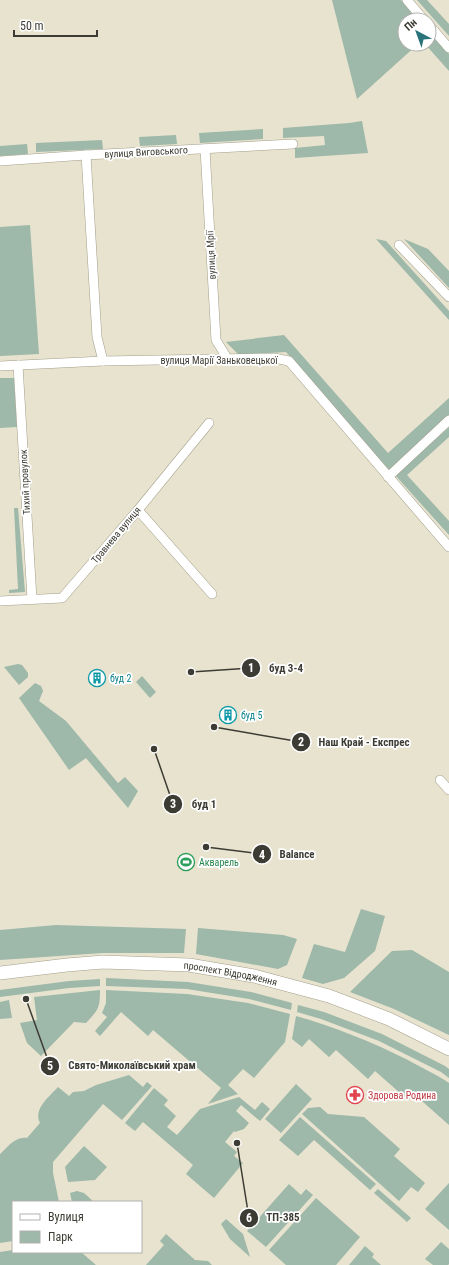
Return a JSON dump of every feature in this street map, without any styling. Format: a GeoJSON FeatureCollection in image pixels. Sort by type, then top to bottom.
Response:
{"type":"FeatureCollection","features":[{"type":"Feature","properties":{"kind":"main road","name":"проспект Відродження"},"geometry":{"type":"LineString","coordinates":[[0,973],[67,964],[103,962],[189,966],[254,976],[329,996],[356,1006],[389,1019],[449,1049]]}},
{"type":"Feature","properties":{"kind":"street"},"geometry":{"type":"LineString","coordinates":[[407,0],[417,12]]}},
{"type":"Feature","properties":{"kind":"street"},"geometry":{"type":"LineString","coordinates":[[437,34],[449,48]]}},
{"type":"Feature","properties":{"kind":"street","name":"вулиця Виговського"},"geometry":{"type":"LineString","coordinates":[[0,161],[293,144]]}},
{"type":"Feature","properties":{"kind":"street","name":"вулиця Мрії"},"geometry":{"type":"LineString","coordinates":[[205,149],[216,340],[227,358]]}},
{"type":"Feature","properties":{"kind":"street"},"geometry":{"type":"LineString","coordinates":[[86,155],[97,337],[103,361]]}},
{"type":"Feature","properties":{"kind":"street"},"geometry":{"type":"LineString","coordinates":[[399,245],[449,297]]}},
{"type":"Feature","properties":{"kind":"street","name":"вулиця Марії Заньковецької"},"geometry":{"type":"LineString","coordinates":[[0,366],[103,361],[227,358],[274,358],[289,361],[449,547]]}},
{"type":"Feature","properties":{"kind":"street","name":"Тихий провулок"},"geometry":{"type":"LineString","coordinates":[[18,365],[32,599]]}},
{"type":"Feature","properties":{"kind":"street"},"geometry":{"type":"LineString","coordinates":[[388,477],[449,420]]}},
{"type":"Feature","properties":{"kind":"street","name":"Травнева вулиця"},"geometry":{"type":"LineString","coordinates":[[0,601],[62,598],[138,510],[208,423]]}},
{"type":"Feature","properties":{"kind":"street"},"geometry":{"type":"LineString","coordinates":[[138,510],[212,594]]}},
{"type":"Feature","properties":{"kind":"street"},"geometry":{"type":"LineString","coordinates":[[440,780],[449,790]]}},
{"type":"Feature","properties":{"kind":"green space"},"geometry":{"type":"Polygon","coordinates":[[[332,0],[401,0],[412,12],[397,12],[397,52],[409,52],[357,99],[332,0]]]}},
{"type":"Feature","properties":{"kind":"green space"},"geometry":{"type":"Polygon","coordinates":[[[417,0],[427,0],[449,24],[449,36],[437,22],[437,12],[428,12],[417,0]]]}},
{"type":"Feature","properties":{"kind":"green space"},"geometry":{"type":"Polygon","coordinates":[[[437,40],[449,54],[449,71],[432,52],[437,52],[437,40]]]}},
{"type":"Feature","properties":{"kind":"green space"},"geometry":{"type":"Polygon","coordinates":[[[362,121],[368,153],[295,158],[295,148],[325,145],[324,136],[283,138],[283,128],[362,121]]]}},
{"type":"Feature","properties":{"kind":"green space"},"geometry":{"type":"Polygon","coordinates":[[[263,129],[263,139],[200,143],[199,133],[263,129]]]}},
{"type":"Feature","properties":{"kind":"green space"},"geometry":{"type":"Polygon","coordinates":[[[176,135],[177,144],[140,146],[139,137],[176,135]]]}},
{"type":"Feature","properties":{"kind":"green space"},"geometry":{"type":"Polygon","coordinates":[[[102,140],[103,149],[36,152],[36,143],[102,140]]]}},
{"type":"Feature","properties":{"kind":"green space"},"geometry":{"type":"Polygon","coordinates":[[[27,144],[28,154],[0,156],[0,146],[27,144]]]}},
{"type":"Feature","properties":{"kind":"green space"},"geometry":{"type":"Polygon","coordinates":[[[30,225],[39,354],[0,356],[0,227],[30,225]]]}},
{"type":"Feature","properties":{"kind":"green space"},"geometry":{"type":"Polygon","coordinates":[[[376,239],[386,241],[449,311],[449,320],[376,239]]]}},
{"type":"Feature","properties":{"kind":"green space"},"geometry":{"type":"Polygon","coordinates":[[[404,239],[428,249],[449,271],[449,288],[404,239]]]}},
{"type":"Feature","properties":{"kind":"green space"},"geometry":{"type":"Polygon","coordinates":[[[284,335],[388,453],[449,398],[449,416],[390,471],[286,352],[239,355],[226,342],[284,335]]]}},
{"type":"Feature","properties":{"kind":"green space"},"geometry":{"type":"Polygon","coordinates":[[[0,378],[14,378],[17,427],[0,428],[0,378]]]}},
{"type":"Feature","properties":{"kind":"green space"},"geometry":{"type":"Polygon","coordinates":[[[449,427],[449,437],[407,475],[449,521],[449,535],[395,475],[449,427]]]}},
{"type":"Feature","properties":{"kind":"green space"},"geometry":{"type":"Polygon","coordinates":[[[14,508],[18,508],[25,592],[9,593],[9,590],[18,589],[14,508]]]}},
{"type":"Feature","properties":{"kind":"green space"},"geometry":{"type":"Polygon","coordinates":[[[18,664],[22,665],[28,673],[28,677],[19,685],[4,667],[18,664]]]}},
{"type":"Feature","properties":{"kind":"green space"},"geometry":{"type":"Polygon","coordinates":[[[142,676],[156,692],[150,698],[136,682],[142,676]]]}},
{"type":"Feature","properties":{"kind":"green space"},"geometry":{"type":"Polygon","coordinates":[[[35,683],[41,686],[43,691],[39,701],[66,721],[118,783],[125,777],[138,791],[128,808],[86,758],[69,770],[19,698],[35,683]]]}},
{"type":"Feature","properties":{"kind":"green space"},"geometry":{"type":"Polygon","coordinates":[[[361,909],[385,916],[375,951],[344,978],[323,984],[302,978],[314,944],[345,952],[361,909]]]}},
{"type":"Feature","properties":{"kind":"green space"},"geometry":{"type":"Polygon","coordinates":[[[56,925],[186,929],[184,953],[103,953],[0,960],[0,930],[56,925]]]}},
{"type":"Feature","properties":{"kind":"green space"},"geometry":{"type":"Polygon","coordinates":[[[198,928],[283,935],[297,939],[287,965],[278,969],[196,954],[198,928]]]}},
{"type":"Feature","properties":{"kind":"green space"},"geometry":{"type":"Polygon","coordinates":[[[412,950],[449,972],[449,1035],[394,1009],[350,992],[392,951],[412,950]]]}},
{"type":"Feature","properties":{"kind":"green space"},"geometry":{"type":"Polygon","coordinates":[[[106,978],[188,982],[251,992],[292,1003],[291,1010],[249,999],[187,989],[106,986],[106,978]]]}},
{"type":"Feature","properties":{"kind":"green space"},"geometry":{"type":"Polygon","coordinates":[[[100,979],[100,986],[69,988],[0,997],[0,990],[69,981],[100,979]]]}},
{"type":"Feature","properties":{"kind":"green space"},"geometry":{"type":"Polygon","coordinates":[[[100,990],[98,1009],[90,1019],[86,1023],[74,1022],[41,1056],[27,1043],[20,1023],[37,1020],[34,997],[100,990]]]}},
{"type":"Feature","properties":{"kind":"green space"},"geometry":{"type":"Polygon","coordinates":[[[106,990],[187,994],[248,1003],[290,1014],[285,1042],[254,1078],[243,1069],[228,1085],[238,1094],[208,1104],[221,1088],[153,1030],[148,1036],[121,1012],[100,1036],[95,1031],[107,1017],[102,1013],[106,1003],[106,990]]]}},
{"type":"Feature","properties":{"kind":"green space"},"geometry":{"type":"Polygon","coordinates":[[[9,1000],[12,1018],[0,1019],[0,1002],[9,1000]]]}},
{"type":"Feature","properties":{"kind":"green space"},"geometry":{"type":"Polygon","coordinates":[[[298,1005],[324,1012],[382,1034],[445,1066],[449,1069],[449,1078],[441,1072],[379,1041],[321,1019],[297,1012],[298,1005]]]}},
{"type":"Feature","properties":{"kind":"green space"},"geometry":{"type":"Polygon","coordinates":[[[296,1016],[353,1035],[381,1047],[449,1083],[449,1125],[414,1094],[408,1100],[375,1071],[368,1079],[336,1050],[329,1057],[309,1039],[302,1047],[292,1039],[296,1016]]]}},
{"type":"Feature","properties":{"kind":"green space"},"geometry":{"type":"Polygon","coordinates":[[[129,1075],[143,1087],[147,1082],[152,1086],[122,1120],[103,1104],[53,1162],[53,1173],[59,1201],[12,1201],[12,1241],[0,1243],[0,1154],[15,1140],[27,1138],[40,1123],[38,1118],[40,1108],[58,1087],[69,1096],[73,1092],[84,1091],[96,1085],[129,1075]]]}},
{"type":"Feature","properties":{"kind":"green space"},"geometry":{"type":"Polygon","coordinates":[[[296,1084],[312,1099],[281,1133],[265,1119],[296,1084]]]}},
{"type":"Feature","properties":{"kind":"green space"},"geometry":{"type":"Polygon","coordinates":[[[154,1088],[168,1100],[164,1105],[176,1116],[167,1127],[177,1135],[200,1109],[239,1097],[255,1110],[262,1102],[270,1109],[260,1121],[241,1105],[236,1111],[249,1123],[244,1129],[234,1131],[225,1142],[237,1152],[234,1156],[243,1163],[214,1198],[186,1174],[193,1165],[143,1122],[135,1131],[125,1123],[154,1088]]]}},
{"type":"Feature","properties":{"kind":"green space"},"geometry":{"type":"Polygon","coordinates":[[[320,1107],[328,1114],[364,1117],[400,1149],[394,1156],[425,1183],[418,1192],[411,1187],[399,1201],[302,1114],[308,1108],[320,1107]]]}},
{"type":"Feature","properties":{"kind":"green space"},"geometry":{"type":"Polygon","coordinates":[[[300,1117],[376,1184],[370,1190],[314,1140],[298,1156],[279,1140],[300,1117]]]}},
{"type":"Feature","properties":{"kind":"green space"},"geometry":{"type":"Polygon","coordinates":[[[84,1146],[107,1167],[95,1180],[68,1182],[65,1167],[84,1146]]]}},
{"type":"Feature","properties":{"kind":"green space"},"geometry":{"type":"Polygon","coordinates":[[[449,1183],[449,1230],[425,1209],[449,1183]]]}},
{"type":"Feature","properties":{"kind":"green space"},"geometry":{"type":"Polygon","coordinates":[[[289,1184],[301,1195],[306,1189],[313,1195],[266,1247],[247,1231],[289,1184]]]}},
{"type":"Feature","properties":{"kind":"green space"},"geometry":{"type":"Polygon","coordinates":[[[378,1189],[411,1218],[407,1222],[374,1193],[378,1189]]]}},
{"type":"Feature","properties":{"kind":"green space"},"geometry":{"type":"Polygon","coordinates":[[[77,1191],[84,1193],[93,1201],[72,1201],[70,1193],[77,1191]]]}},
{"type":"Feature","properties":{"kind":"green space"},"geometry":{"type":"Polygon","coordinates":[[[316,1198],[360,1237],[336,1265],[286,1265],[269,1250],[316,1198]]]}},
{"type":"Feature","properties":{"kind":"green space"},"geometry":{"type":"Polygon","coordinates":[[[226,1219],[243,1234],[250,1257],[230,1239],[221,1224],[226,1219]]]}},
{"type":"Feature","properties":{"kind":"green space"},"geometry":{"type":"Polygon","coordinates":[[[166,1234],[195,1260],[208,1261],[212,1265],[146,1265],[164,1245],[160,1241],[166,1234]]]}},
{"type":"Feature","properties":{"kind":"green space"},"geometry":{"type":"Polygon","coordinates":[[[441,1242],[449,1249],[449,1264],[433,1265],[425,1259],[441,1242]]]}},
{"type":"Feature","properties":{"kind":"green space"},"geometry":{"type":"Polygon","coordinates":[[[365,1246],[374,1254],[372,1257],[381,1265],[349,1265],[365,1246]]]}},
{"type":"Feature","properties":{"kind":"green space"},"geometry":{"type":"Polygon","coordinates":[[[12,1250],[12,1253],[82,1253],[96,1265],[0,1265],[0,1252],[12,1250]]]}},
{"type":"Feature","properties":{"kind":"place","name":"буд 3-4"},"geometry":{"type":"Point","coordinates":[191,672]}},
{"type":"Feature","properties":{"kind":"place","name":"буд 2"},"geometry":{"type":"Point","coordinates":[97,678]}},
{"type":"Feature","properties":{"kind":"place","name":"буд 5"},"geometry":{"type":"Point","coordinates":[228,715]}},
{"type":"Feature","properties":{"kind":"place","name":"Наш Край - Експрес"},"geometry":{"type":"Point","coordinates":[214,727]}},
{"type":"Feature","properties":{"kind":"place","name":"буд 1"},"geometry":{"type":"Point","coordinates":[154,749]}},
{"type":"Feature","properties":{"kind":"place","name":"Balance"},"geometry":{"type":"Point","coordinates":[206,847]}},
{"type":"Feature","properties":{"kind":"place","name":"Акварель"},"geometry":{"type":"Point","coordinates":[186,862]}},
{"type":"Feature","properties":{"kind":"place","name":"Свято-Миколаївський храм"},"geometry":{"type":"Point","coordinates":[26,999]}},
{"type":"Feature","properties":{"kind":"place","name":"Здорова Родина"},"geometry":{"type":"Point","coordinates":[355,1095]}},
{"type":"Feature","properties":{"kind":"place","name":"ТП-385"},"geometry":{"type":"Point","coordinates":[237,1143]}}]}
